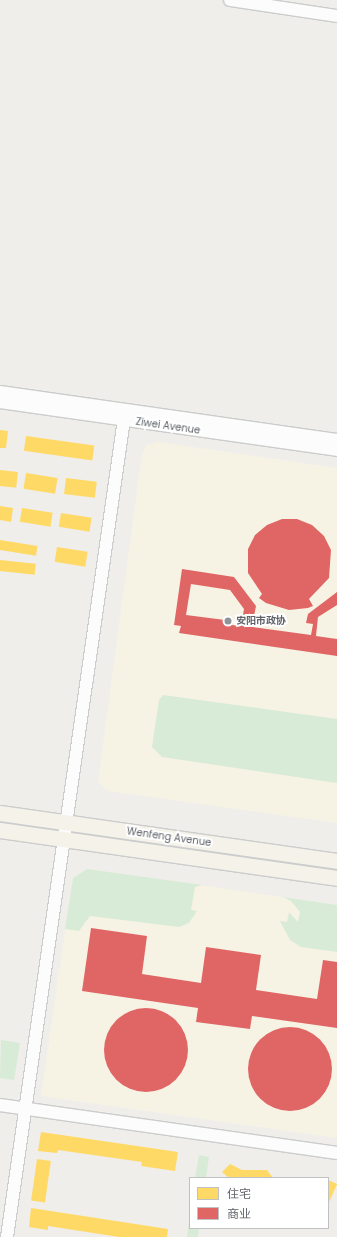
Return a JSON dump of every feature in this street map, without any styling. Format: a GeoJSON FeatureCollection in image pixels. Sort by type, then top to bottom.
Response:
{"type":"FeatureCollection","features":[{"type":"Feature","properties":{"kind":"main road","name":"Wenfeng Avenue"},"geometry":{"type":"LineString","coordinates":[[0,813],[337,861]]}},
{"type":"Feature","properties":{"kind":"main road","name":"Wenfeng Avenue"},"geometry":{"type":"LineString","coordinates":[[0,830],[337,878]]}},
{"type":"Feature","properties":{"kind":"street"},"geometry":{"type":"LineString","coordinates":[[230,0],[337,16]]}},
{"type":"Feature","properties":{"kind":"street"},"geometry":{"type":"LineString","coordinates":[[287,0],[337,8]]}},
{"type":"Feature","properties":{"kind":"street","name":"Ziwei Avenue"},"geometry":{"type":"LineString","coordinates":[[0,392],[337,440]]}},
{"type":"Feature","properties":{"kind":"street","name":"Ziwei Avenue"},"geometry":{"type":"LineString","coordinates":[[0,402],[337,450]]}},
{"type":"Feature","properties":{"kind":"street"},"geometry":{"type":"LineString","coordinates":[[7,1237],[124,419]]}},
{"type":"Feature","properties":{"kind":"street"},"geometry":{"type":"LineString","coordinates":[[0,1105],[337,1153]]}},
{"type":"Feature","properties":{"kind":"shaded area","name":"安阳市政协"},"geometry":{"type":"Polygon","coordinates":[[[158,442],[337,468],[337,823],[109,791],[98,782],[142,454],[147,445],[158,442]]]}},
{"type":"Feature","properties":{"kind":"shaded area"},"geometry":{"type":"Polygon","coordinates":[[[87,869],[337,905],[337,1138],[41,1096],[73,878],[87,869]]]}},
{"type":"Feature","properties":{"kind":"green space"},"geometry":{"type":"Polygon","coordinates":[[[163,695],[337,719],[337,783],[162,757],[152,747],[159,700],[163,695]]]}},
{"type":"Feature","properties":{"kind":"green space"},"geometry":{"type":"Polygon","coordinates":[[[87,869],[202,885],[195,887],[191,910],[197,911],[189,923],[179,927],[90,916],[79,931],[65,929],[73,878],[87,869]]]}},
{"type":"Feature","properties":{"kind":"green space"},"geometry":{"type":"Polygon","coordinates":[[[283,897],[337,905],[337,952],[301,947],[290,940],[280,921],[287,922],[289,912],[298,922],[300,912],[291,901],[283,897]]]}},
{"type":"Feature","properties":{"kind":"green space"},"geometry":{"type":"Polygon","coordinates":[[[1,1040],[20,1043],[14,1080],[0,1078],[1,1040]]]}},
{"type":"Feature","properties":{"kind":"green space"},"geometry":{"type":"Polygon","coordinates":[[[199,1155],[209,1157],[206,1177],[195,1177],[199,1155]]]}},
{"type":"Feature","properties":{"kind":"green space"},"geometry":{"type":"Polygon","coordinates":[[[189,1222],[189,1229],[199,1229],[198,1237],[187,1237],[189,1222]]]}},
{"type":"Feature","properties":{"kind":"building: 住宅"},"geometry":{"type":"Polygon","coordinates":[[[0,430],[8,431],[6,448],[0,448],[0,430]]]}},
{"type":"Feature","properties":{"kind":"building: 住宅"},"geometry":{"type":"Polygon","coordinates":[[[26,436],[94,446],[92,460],[24,451],[26,436]]]}},
{"type":"Feature","properties":{"kind":"building: 住宅"},"geometry":{"type":"Polygon","coordinates":[[[0,470],[18,472],[16,488],[0,486],[0,470]]]}},
{"type":"Feature","properties":{"kind":"building: 住宅"},"geometry":{"type":"Polygon","coordinates":[[[26,473],[58,478],[55,494],[23,489],[26,473]]]}},
{"type":"Feature","properties":{"kind":"building: 住宅"},"geometry":{"type":"Polygon","coordinates":[[[66,478],[97,482],[95,498],[64,494],[66,478]]]}},
{"type":"Feature","properties":{"kind":"building: 住宅"},"geometry":{"type":"Polygon","coordinates":[[[0,506],[13,508],[11,522],[0,520],[0,506]]]}},
{"type":"Feature","properties":{"kind":"building: 住宅"},"geometry":{"type":"Polygon","coordinates":[[[22,508],[53,513],[50,527],[20,522],[22,508]]]}},
{"type":"Feature","properties":{"kind":"building: 住宅"},"geometry":{"type":"Polygon","coordinates":[[[61,513],[92,518],[89,532],[59,527],[61,513]]]}},
{"type":"Feature","properties":{"kind":"building: 住宅"},"geometry":{"type":"Polygon","coordinates":[[[0,540],[38,546],[36,556],[0,550],[0,540]]]}},
{"type":"Feature","properties":{"kind":"building: 住宅"},"geometry":{"type":"Polygon","coordinates":[[[57,547],[88,552],[85,567],[55,562],[57,547]]]}},
{"type":"Feature","properties":{"kind":"building: 住宅"},"geometry":{"type":"Polygon","coordinates":[[[0,560],[36,564],[35,575],[0,571],[0,560]]]}},
{"type":"Feature","properties":{"kind":"building: 住宅"},"geometry":{"type":"Polygon","coordinates":[[[41,1132],[178,1152],[175,1171],[141,1166],[142,1162],[58,1150],[57,1153],[38,1151],[41,1132]]]}},
{"type":"Feature","properties":{"kind":"building: 住宅"},"geometry":{"type":"Polygon","coordinates":[[[37,1159],[51,1161],[45,1203],[31,1201],[37,1159]]]}},
{"type":"Feature","properties":{"kind":"building: 住宅"},"geometry":{"type":"Polygon","coordinates":[[[230,1164],[242,1170],[267,1170],[272,1177],[228,1177],[222,1172],[230,1164]]]}},
{"type":"Feature","properties":{"kind":"building: 住宅"},"geometry":{"type":"Polygon","coordinates":[[[329,1180],[337,1184],[329,1202],[329,1180]]]}},
{"type":"Feature","properties":{"kind":"building: 住宅"},"geometry":{"type":"Polygon","coordinates":[[[31,1208],[168,1229],[167,1237],[119,1237],[48,1226],[48,1230],[29,1227],[31,1208]]]}},
{"type":"Feature","properties":{"kind":"building: 商业"},"geometry":{"type":"Polygon","coordinates":[[[282,519],[297,519],[312,525],[324,536],[331,550],[329,578],[309,599],[313,606],[308,608],[289,610],[266,603],[259,598],[262,594],[248,573],[248,549],[255,535],[267,525],[282,519]]]}},
{"type":"Feature","properties":{"kind":"building: 商业"},"geometry":{"type":"Polygon","coordinates":[[[182,569],[234,577],[256,606],[254,616],[247,615],[245,626],[311,635],[313,624],[306,623],[308,614],[337,592],[337,605],[318,617],[316,636],[337,639],[337,656],[179,633],[181,626],[174,625],[182,569]],[[191,584],[186,615],[233,621],[232,625],[241,626],[244,609],[230,590],[191,584]]]}},
{"type":"Feature","properties":{"kind":"building: 商业"},"geometry":{"type":"Polygon","coordinates":[[[91,928],[147,936],[142,974],[201,983],[206,947],[261,955],[256,990],[317,999],[323,960],[337,962],[337,1028],[252,1016],[250,1029],[196,1022],[198,1008],[82,991],[91,928]]]}},
{"type":"Feature","properties":{"kind":"building: 商业"},"geometry":{"type":"Polygon","coordinates":[[[146,1008],[162,1011],[176,1020],[185,1034],[188,1050],[185,1066],[176,1080],[162,1089],[146,1092],[130,1089],[116,1080],[107,1066],[104,1050],[107,1034],[116,1020],[130,1011],[146,1008]]]}},
{"type":"Feature","properties":{"kind":"building: 商业"},"geometry":{"type":"Polygon","coordinates":[[[290,1027],[306,1030],[320,1039],[329,1053],[332,1069],[329,1085],[320,1099],[306,1108],[290,1111],[274,1108],[260,1099],[251,1085],[248,1069],[251,1053],[260,1039],[274,1030],[290,1027]]]}},
{"type":"Feature","properties":{"kind":"place","name":"安阳市政协"},"geometry":{"type":"Point","coordinates":[228,621]}}]}
